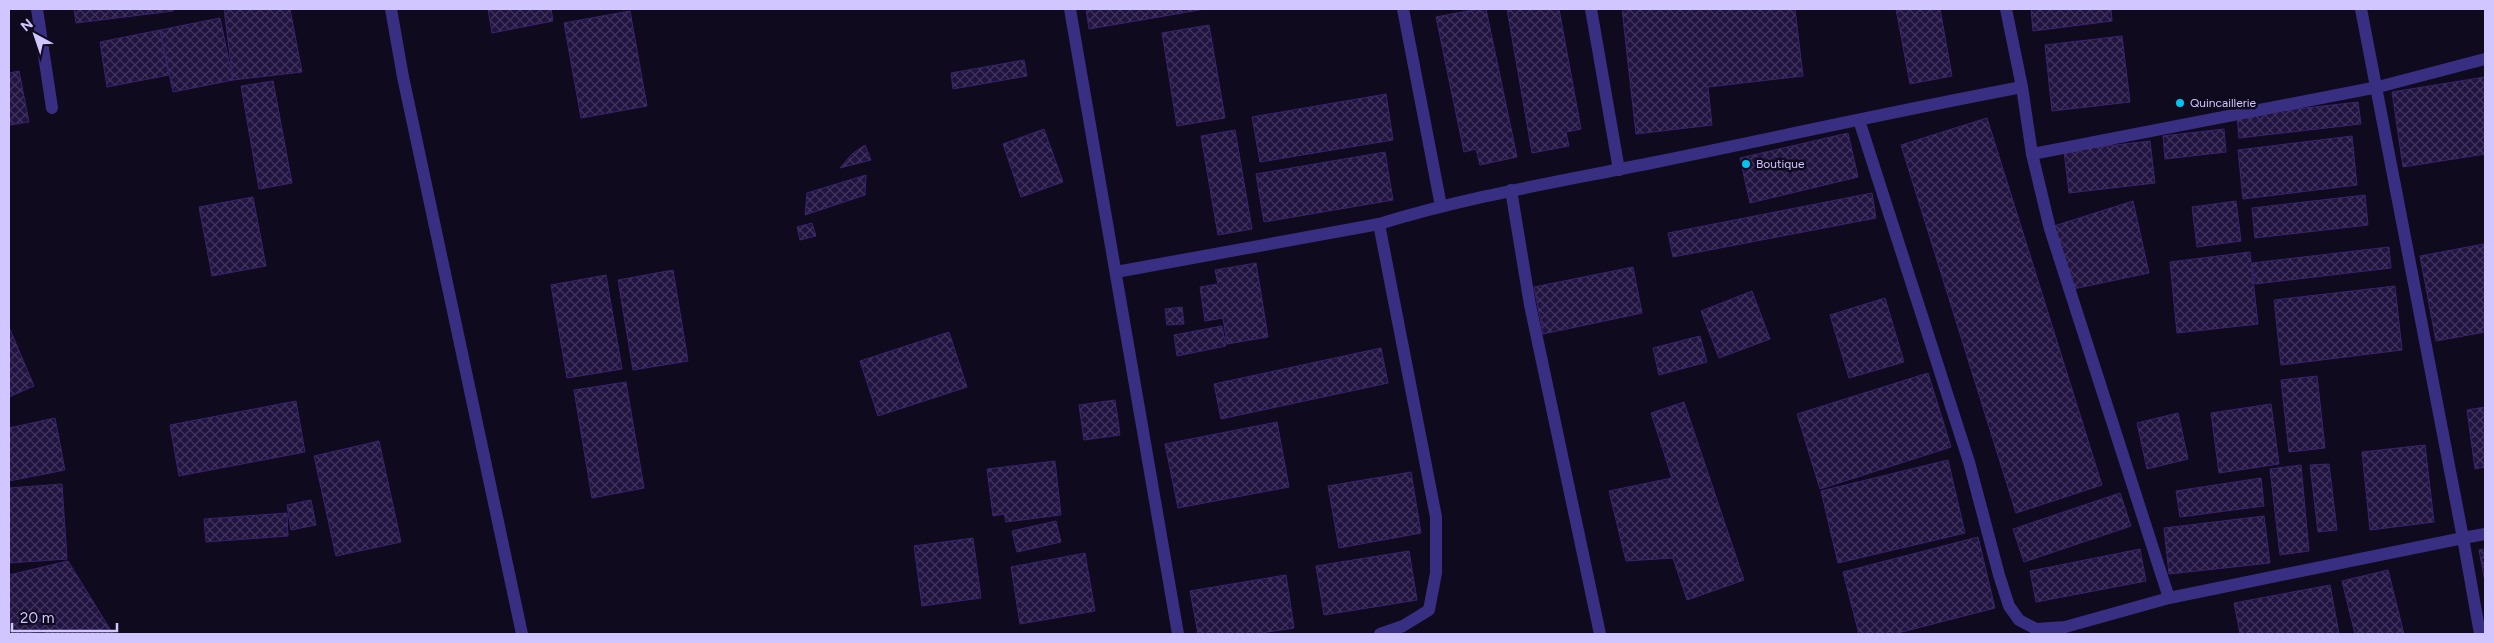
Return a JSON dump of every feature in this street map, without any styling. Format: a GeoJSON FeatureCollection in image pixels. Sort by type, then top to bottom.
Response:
{"type":"FeatureCollection","features":[{"type":"Feature","properties":{"kind":"street"},"geometry":{"type":"LineString","coordinates":[[37,9],[52,108]]}},
{"type":"Feature","properties":{"kind":"street"},"geometry":{"type":"LineString","coordinates":[[391,9],[402,77],[522,634]]}},
{"type":"Feature","properties":{"kind":"street"},"geometry":{"type":"LineString","coordinates":[[1070,9],[1178,634]]}},
{"type":"Feature","properties":{"kind":"street"},"geometry":{"type":"LineString","coordinates":[[1403,9],[1441,206]]}},
{"type":"Feature","properties":{"kind":"street"},"geometry":{"type":"LineString","coordinates":[[1591,9],[1619,170]]}},
{"type":"Feature","properties":{"kind":"street"},"geometry":{"type":"LineString","coordinates":[[2006,9],[2022,87],[2032,154],[2050,229],[2169,598]]}},
{"type":"Feature","properties":{"kind":"street"},"geometry":{"type":"LineString","coordinates":[[2361,9],[2378,87],[2464,538],[2480,634]]}},
{"type":"Feature","properties":{"kind":"street"},"geometry":{"type":"LineString","coordinates":[[2032,154],[2378,87],[2485,59]]}},
{"type":"Feature","properties":{"kind":"street"},"geometry":{"type":"LineString","coordinates":[[1116,272],[1379,224],[1441,206],[1511,190],[1619,170],[2022,87]]}},
{"type":"Feature","properties":{"kind":"street"},"geometry":{"type":"LineString","coordinates":[[1859,120],[1969,462],[2009,606],[2019,620],[2036,629],[2065,627],[2169,598],[2485,534]]}},
{"type":"Feature","properties":{"kind":"street"},"geometry":{"type":"LineString","coordinates":[[1511,190],[1530,305],[1600,634]]}},
{"type":"Feature","properties":{"kind":"street"},"geometry":{"type":"LineString","coordinates":[[1379,224],[1436,517],[1436,573],[1429,610],[1403,626],[1380,634]]}},
{"type":"Feature","properties":{"kind":"building"},"geometry":{"type":"Polygon","coordinates":[[[74,9],[173,9],[173,11],[76,23],[74,9]]]}},
{"type":"Feature","properties":{"kind":"building"},"geometry":{"type":"Polygon","coordinates":[[[224,9],[290,9],[302,72],[233,80],[224,9]]]}},
{"type":"Feature","properties":{"kind":"building"},"geometry":{"type":"Polygon","coordinates":[[[488,9],[551,9],[553,21],[492,33],[488,9]]]}},
{"type":"Feature","properties":{"kind":"building"},"geometry":{"type":"Polygon","coordinates":[[[1086,9],[1205,9],[1089,29],[1086,9]]]}},
{"type":"Feature","properties":{"kind":"building"},"geometry":{"type":"Polygon","coordinates":[[[1486,9],[1517,157],[1480,165],[1476,149],[1464,152],[1436,17],[1486,9]]]}},
{"type":"Feature","properties":{"kind":"building"},"geometry":{"type":"Polygon","coordinates":[[[1507,9],[1559,9],[1581,129],[1566,132],[1569,146],[1532,153],[1507,9]]]}},
{"type":"Feature","properties":{"kind":"building"},"geometry":{"type":"Polygon","coordinates":[[[1622,9],[1795,9],[1803,76],[1708,87],[1712,125],[1636,134],[1622,9]]]}},
{"type":"Feature","properties":{"kind":"building"},"geometry":{"type":"Polygon","coordinates":[[[1896,9],[1940,9],[1952,76],[1910,84],[1896,9]]]}},
{"type":"Feature","properties":{"kind":"building"},"geometry":{"type":"Polygon","coordinates":[[[2031,9],[2111,9],[2112,21],[2033,31],[2031,9]]]}},
{"type":"Feature","properties":{"kind":"building"},"geometry":{"type":"Polygon","coordinates":[[[630,11],[647,106],[581,118],[564,23],[630,11]]]}},
{"type":"Feature","properties":{"kind":"building"},"geometry":{"type":"Polygon","coordinates":[[[220,18],[233,80],[173,92],[160,30],[220,18]]]}},
{"type":"Feature","properties":{"kind":"building"},"geometry":{"type":"Polygon","coordinates":[[[1209,25],[1225,118],[1177,126],[1162,33],[1209,25]]]}},
{"type":"Feature","properties":{"kind":"building"},"geometry":{"type":"Polygon","coordinates":[[[160,30],[169,75],[107,87],[100,42],[160,30]]]}},
{"type":"Feature","properties":{"kind":"building"},"geometry":{"type":"Polygon","coordinates":[[[2122,36],[2130,102],[2052,111],[2045,45],[2122,36]]]}},
{"type":"Feature","properties":{"kind":"building"},"geometry":{"type":"Polygon","coordinates":[[[1024,60],[1027,76],[953,89],[951,73],[1024,60]]]}},
{"type":"Feature","properties":{"kind":"building"},"geometry":{"type":"Polygon","coordinates":[[[19,71],[29,122],[9,125],[9,73],[19,71]]]}},
{"type":"Feature","properties":{"kind":"building"},"geometry":{"type":"Polygon","coordinates":[[[2485,77],[2485,154],[2403,167],[2392,92],[2485,77]]]}},
{"type":"Feature","properties":{"kind":"building"},"geometry":{"type":"Polygon","coordinates":[[[273,81],[292,183],[259,189],[241,86],[273,81]]]}},
{"type":"Feature","properties":{"kind":"building"},"geometry":{"type":"Polygon","coordinates":[[[1386,94],[1393,140],[1260,162],[1252,117],[1386,94]]]}},
{"type":"Feature","properties":{"kind":"building"},"geometry":{"type":"Polygon","coordinates":[[[2358,102],[2361,124],[2239,138],[2237,116],[2358,102]]]}},
{"type":"Feature","properties":{"kind":"building"},"geometry":{"type":"Polygon","coordinates":[[[1987,118],[2102,485],[2016,513],[1901,145],[1987,118]]]}},
{"type":"Feature","properties":{"kind":"building"},"geometry":{"type":"Polygon","coordinates":[[[1044,129],[1063,182],[1021,197],[1003,144],[1044,129]]]}},
{"type":"Feature","properties":{"kind":"building"},"geometry":{"type":"Polygon","coordinates":[[[2224,129],[2226,152],[2165,159],[2163,136],[2224,129]]]}},
{"type":"Feature","properties":{"kind":"building"},"geometry":{"type":"Polygon","coordinates":[[[1235,130],[1252,229],[1218,235],[1201,136],[1235,130]]]}},
{"type":"Feature","properties":{"kind":"building"},"geometry":{"type":"Polygon","coordinates":[[[1848,133],[1858,177],[1750,203],[1740,158],[1848,133]]]}},
{"type":"Feature","properties":{"kind":"building"},"geometry":{"type":"Polygon","coordinates":[[[2352,136],[2357,185],[2243,199],[2238,150],[2352,136]]]}},
{"type":"Feature","properties":{"kind":"building"},"geometry":{"type":"Polygon","coordinates":[[[2150,141],[2155,183],[2069,193],[2064,151],[2150,141]]]}},
{"type":"Feature","properties":{"kind":"building"},"geometry":{"type":"Polygon","coordinates":[[[865,145],[871,160],[840,168],[852,154],[865,145]]]}},
{"type":"Feature","properties":{"kind":"building"},"geometry":{"type":"Polygon","coordinates":[[[1385,152],[1393,200],[1264,222],[1256,174],[1385,152]]]}},
{"type":"Feature","properties":{"kind":"building"},"geometry":{"type":"Polygon","coordinates":[[[866,175],[865,195],[805,215],[807,193],[866,175]]]}},
{"type":"Feature","properties":{"kind":"building"},"geometry":{"type":"Polygon","coordinates":[[[1872,193],[1876,218],[1673,257],[1668,233],[1872,193]]]}},
{"type":"Feature","properties":{"kind":"building"},"geometry":{"type":"Polygon","coordinates":[[[2365,195],[2368,225],[2255,238],[2252,208],[2365,195]]]}},
{"type":"Feature","properties":{"kind":"building"},"geometry":{"type":"Polygon","coordinates":[[[253,197],[266,266],[212,276],[199,207],[253,197]]]}},
{"type":"Feature","properties":{"kind":"building"},"geometry":{"type":"Polygon","coordinates":[[[2133,201],[2149,273],[2073,289],[2054,226],[2133,201]]]}},
{"type":"Feature","properties":{"kind":"building"},"geometry":{"type":"Polygon","coordinates":[[[2236,201],[2241,241],[2197,247],[2192,207],[2236,201]]]}},
{"type":"Feature","properties":{"kind":"building"},"geometry":{"type":"Polygon","coordinates":[[[812,223],[816,236],[800,240],[797,227],[812,223]]]}},
{"type":"Feature","properties":{"kind":"building"},"geometry":{"type":"Polygon","coordinates":[[[2484,244],[2485,332],[2436,341],[2420,256],[2484,244]]]}},
{"type":"Feature","properties":{"kind":"building"},"geometry":{"type":"Polygon","coordinates":[[[2389,247],[2391,268],[2255,284],[2252,263],[2389,247]]]}},
{"type":"Feature","properties":{"kind":"building"},"geometry":{"type":"Polygon","coordinates":[[[2250,252],[2258,324],[2177,333],[2170,262],[2250,252]]]}},
{"type":"Feature","properties":{"kind":"building"},"geometry":{"type":"Polygon","coordinates":[[[1256,263],[1268,337],[1227,344],[1223,318],[1205,321],[1200,287],[1218,284],[1215,270],[1256,263]]]}},
{"type":"Feature","properties":{"kind":"building"},"geometry":{"type":"Polygon","coordinates":[[[1633,267],[1642,313],[1543,334],[1534,287],[1633,267]]]}},
{"type":"Feature","properties":{"kind":"building"},"geometry":{"type":"Polygon","coordinates":[[[673,270],[688,361],[633,370],[618,280],[673,270]]]}},
{"type":"Feature","properties":{"kind":"building"},"geometry":{"type":"Polygon","coordinates":[[[606,275],[622,369],[567,378],[551,285],[606,275]]]}},
{"type":"Feature","properties":{"kind":"building"},"geometry":{"type":"Polygon","coordinates":[[[2395,286],[2402,350],[2281,365],[2274,300],[2395,286]]]}},
{"type":"Feature","properties":{"kind":"building"},"geometry":{"type":"Polygon","coordinates":[[[1752,291],[1770,339],[1719,358],[1701,311],[1752,291]]]}},
{"type":"Feature","properties":{"kind":"building"},"geometry":{"type":"Polygon","coordinates":[[[1885,298],[1904,362],[1849,378],[1830,315],[1885,298]]]}},
{"type":"Feature","properties":{"kind":"building"},"geometry":{"type":"Polygon","coordinates":[[[1182,307],[1184,324],[1167,325],[1165,309],[1182,307]]]}},
{"type":"Feature","properties":{"kind":"building"},"geometry":{"type":"Polygon","coordinates":[[[1222,326],[1226,346],[1177,356],[1174,335],[1222,326]]]}},
{"type":"Feature","properties":{"kind":"building"},"geometry":{"type":"Polygon","coordinates":[[[9,327],[34,386],[9,397],[9,327]]]}},
{"type":"Feature","properties":{"kind":"building"},"geometry":{"type":"Polygon","coordinates":[[[949,332],[967,387],[878,416],[860,361],[949,332]]]}},
{"type":"Feature","properties":{"kind":"building"},"geometry":{"type":"Polygon","coordinates":[[[1700,336],[1707,362],[1659,375],[1653,348],[1700,336]]]}},
{"type":"Feature","properties":{"kind":"building"},"geometry":{"type":"Polygon","coordinates":[[[1381,348],[1388,383],[1221,419],[1214,384],[1381,348]]]}},
{"type":"Feature","properties":{"kind":"building"},"geometry":{"type":"Polygon","coordinates":[[[1928,373],[1951,447],[1820,489],[1797,414],[1928,373]]]}},
{"type":"Feature","properties":{"kind":"building"},"geometry":{"type":"Polygon","coordinates":[[[2317,376],[2325,448],[2289,452],[2281,380],[2317,376]]]}},
{"type":"Feature","properties":{"kind":"building"},"geometry":{"type":"Polygon","coordinates":[[[626,382],[644,488],[592,498],[574,390],[626,382]]]}},
{"type":"Feature","properties":{"kind":"building"},"geometry":{"type":"Polygon","coordinates":[[[1115,400],[1120,435],[1084,440],[1079,405],[1115,400]]]}},
{"type":"Feature","properties":{"kind":"building"},"geometry":{"type":"Polygon","coordinates":[[[296,401],[305,452],[179,476],[170,425],[296,401]]]}},
{"type":"Feature","properties":{"kind":"building"},"geometry":{"type":"Polygon","coordinates":[[[1684,402],[1744,580],[1687,600],[1673,558],[1626,561],[1609,491],[1672,478],[1651,413],[1684,402]]]}},
{"type":"Feature","properties":{"kind":"building"},"geometry":{"type":"Polygon","coordinates":[[[2271,404],[2279,464],[2219,473],[2211,413],[2271,404]]]}},
{"type":"Feature","properties":{"kind":"building"},"geometry":{"type":"Polygon","coordinates":[[[2485,407],[2485,467],[2475,469],[2467,410],[2485,407]]]}},
{"type":"Feature","properties":{"kind":"building"},"geometry":{"type":"Polygon","coordinates":[[[2178,413],[2188,459],[2147,469],[2137,423],[2178,413]]]}},
{"type":"Feature","properties":{"kind":"building"},"geometry":{"type":"Polygon","coordinates":[[[55,418],[65,470],[9,481],[9,428],[55,418]]]}},
{"type":"Feature","properties":{"kind":"building"},"geometry":{"type":"Polygon","coordinates":[[[1277,422],[1289,487],[1178,508],[1165,444],[1277,422]]]}},
{"type":"Feature","properties":{"kind":"building"},"geometry":{"type":"Polygon","coordinates":[[[379,441],[401,542],[336,556],[314,456],[379,441]]]}},
{"type":"Feature","properties":{"kind":"building"},"geometry":{"type":"Polygon","coordinates":[[[2425,445],[2434,522],[2370,530],[2362,452],[2425,445]]]}},
{"type":"Feature","properties":{"kind":"building"},"geometry":{"type":"Polygon","coordinates":[[[1948,460],[1965,533],[1838,563],[1821,491],[1948,460]]]}},
{"type":"Feature","properties":{"kind":"building"},"geometry":{"type":"Polygon","coordinates":[[[1055,461],[1061,515],[1006,522],[1004,514],[993,516],[987,469],[1055,461]]]}},
{"type":"Feature","properties":{"kind":"building"},"geometry":{"type":"Polygon","coordinates":[[[2329,464],[2337,530],[2318,532],[2310,465],[2329,464]]]}},
{"type":"Feature","properties":{"kind":"building"},"geometry":{"type":"Polygon","coordinates":[[[2301,465],[2309,551],[2280,555],[2270,469],[2301,465]]]}},
{"type":"Feature","properties":{"kind":"building"},"geometry":{"type":"Polygon","coordinates":[[[1411,472],[1421,533],[1339,548],[1328,486],[1411,472]]]}},
{"type":"Feature","properties":{"kind":"building"},"geometry":{"type":"Polygon","coordinates":[[[2261,478],[2264,506],[2180,517],[2176,491],[2261,478]]]}},
{"type":"Feature","properties":{"kind":"building"},"geometry":{"type":"Polygon","coordinates":[[[62,484],[67,559],[9,563],[9,488],[62,484]]]}},
{"type":"Feature","properties":{"kind":"building"},"geometry":{"type":"Polygon","coordinates":[[[2120,493],[2131,526],[2024,562],[2013,529],[2120,493]]]}},
{"type":"Feature","properties":{"kind":"building"},"geometry":{"type":"Polygon","coordinates":[[[311,500],[316,525],[291,530],[287,505],[311,500]]]}},
{"type":"Feature","properties":{"kind":"building"},"geometry":{"type":"Polygon","coordinates":[[[287,513],[288,536],[206,542],[204,519],[287,513]]]}},
{"type":"Feature","properties":{"kind":"building"},"geometry":{"type":"Polygon","coordinates":[[[2264,516],[2270,563],[2169,574],[2164,528],[2264,516]]]}},
{"type":"Feature","properties":{"kind":"building"},"geometry":{"type":"Polygon","coordinates":[[[1056,521],[1061,542],[1017,552],[1012,531],[1056,521]]]}},
{"type":"Feature","properties":{"kind":"building"},"geometry":{"type":"Polygon","coordinates":[[[1978,537],[1995,608],[1894,634],[1859,634],[1843,572],[1978,537]]]}},
{"type":"Feature","properties":{"kind":"building"},"geometry":{"type":"Polygon","coordinates":[[[973,538],[981,598],[922,606],[914,546],[973,538]]]}},
{"type":"Feature","properties":{"kind":"building"},"geometry":{"type":"Polygon","coordinates":[[[2140,549],[2146,581],[2036,602],[2030,571],[2140,549]]]}},
{"type":"Feature","properties":{"kind":"building"},"geometry":{"type":"Polygon","coordinates":[[[2485,549],[2485,582],[2479,550],[2485,549]]]}},
{"type":"Feature","properties":{"kind":"building"},"geometry":{"type":"Polygon","coordinates":[[[1409,551],[1417,600],[1324,615],[1316,566],[1409,551]]]}},
{"type":"Feature","properties":{"kind":"building"},"geometry":{"type":"Polygon","coordinates":[[[1085,553],[1095,611],[1020,624],[1011,567],[1085,553]]]}},
{"type":"Feature","properties":{"kind":"building"},"geometry":{"type":"Polygon","coordinates":[[[68,561],[113,634],[47,634],[43,628],[27,634],[9,634],[9,575],[68,561]]]}},
{"type":"Feature","properties":{"kind":"building"},"geometry":{"type":"Polygon","coordinates":[[[2388,570],[2404,634],[2355,634],[2342,581],[2388,570]]]}},
{"type":"Feature","properties":{"kind":"building"},"geometry":{"type":"Polygon","coordinates":[[[1286,575],[1294,628],[1255,634],[1198,634],[1190,591],[1286,575]]]}},
{"type":"Feature","properties":{"kind":"building"},"geometry":{"type":"Polygon","coordinates":[[[2330,585],[2339,634],[2240,634],[2234,603],[2330,585]]]}},
{"type":"Feature","properties":{"kind":"place","name":"Quincaillerie"},"geometry":{"type":"Point","coordinates":[2180,103]}},
{"type":"Feature","properties":{"kind":"place","name":"Boutique"},"geometry":{"type":"Point","coordinates":[1746,164]}}]}
